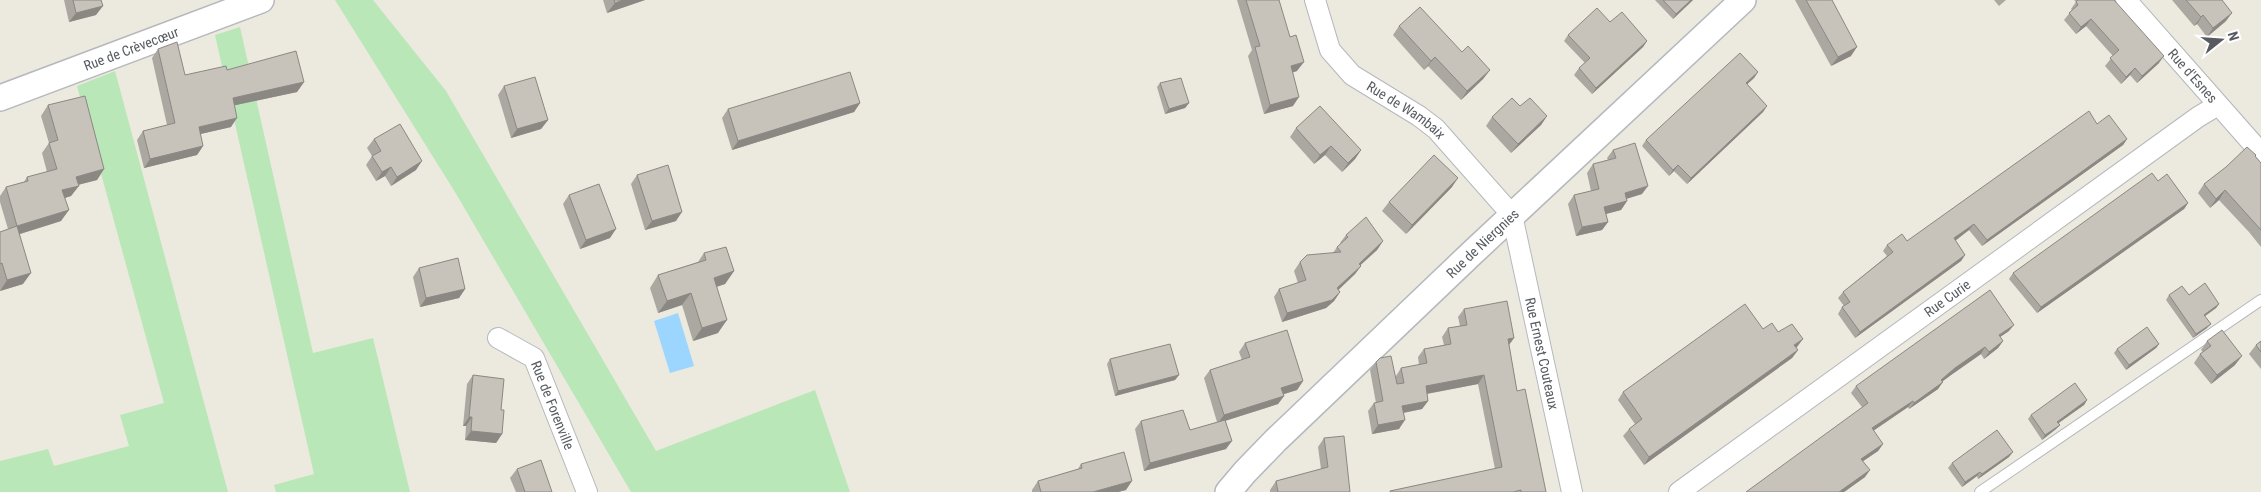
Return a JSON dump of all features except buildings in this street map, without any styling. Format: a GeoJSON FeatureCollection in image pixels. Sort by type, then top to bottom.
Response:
{"type":"FeatureCollection","features":[{"type":"Feature","properties":{"kind":"street","name":"Rue de Crèvecœur"},"geometry":{"type":"LineString","coordinates":[[0,98],[261,0]]}},
{"type":"Feature","properties":{"kind":"street","name":"Rue de Wambaix"},"geometry":{"type":"LineString","coordinates":[[1315,0],[1330,50],[1352,75],[1419,116],[1436,129],[1512,215]]}},
{"type":"Feature","properties":{"kind":"street","name":"Rue de Niergnies"},"geometry":{"type":"LineString","coordinates":[[1228,492],[1276,440],[1512,215],[1743,0]]}},
{"type":"Feature","properties":{"kind":"street","name":"Rue d'Esnes"},"geometry":{"type":"LineString","coordinates":[[2126,0],[2261,152]]}},
{"type":"Feature","properties":{"kind":"street","name":"Rue Curie"},"geometry":{"type":"LineString","coordinates":[[1679,492],[2198,117],[2218,105]]}},
{"type":"Feature","properties":{"kind":"street","name":"Rue Ernest Couteaux"},"geometry":{"type":"LineString","coordinates":[[1512,215],[1572,492]]}},
{"type":"Feature","properties":{"kind":"street","name":"Rue de Forenville"},"geometry":{"type":"LineString","coordinates":[[498,338],[534,358],[587,492]]}},
{"type":"Feature","properties":{"kind":"lane"},"geometry":{"type":"LineString","coordinates":[[1980,492],[2261,300]]}},
{"type":"Feature","properties":{"kind":"green space"},"geometry":{"type":"Polygon","coordinates":[[[335,0],[373,0],[446,91],[656,451],[815,390],[850,492],[631,492],[455,192],[335,0]]]}},
{"type":"Feature","properties":{"kind":"green space"},"geometry":{"type":"Polygon","coordinates":[[[240,27],[313,353],[373,338],[410,492],[276,492],[274,485],[314,474],[215,35],[240,27]]]}},
{"type":"Feature","properties":{"kind":"green space"},"geometry":{"type":"Polygon","coordinates":[[[115,71],[228,492],[0,492],[0,461],[48,449],[54,466],[129,446],[120,415],[164,403],[77,86],[115,71]]]}},
{"type":"Feature","properties":{"kind":"water"},"geometry":{"type":"Polygon","coordinates":[[[678,313],[694,366],[670,373],[654,321],[678,313]]]}}]}
